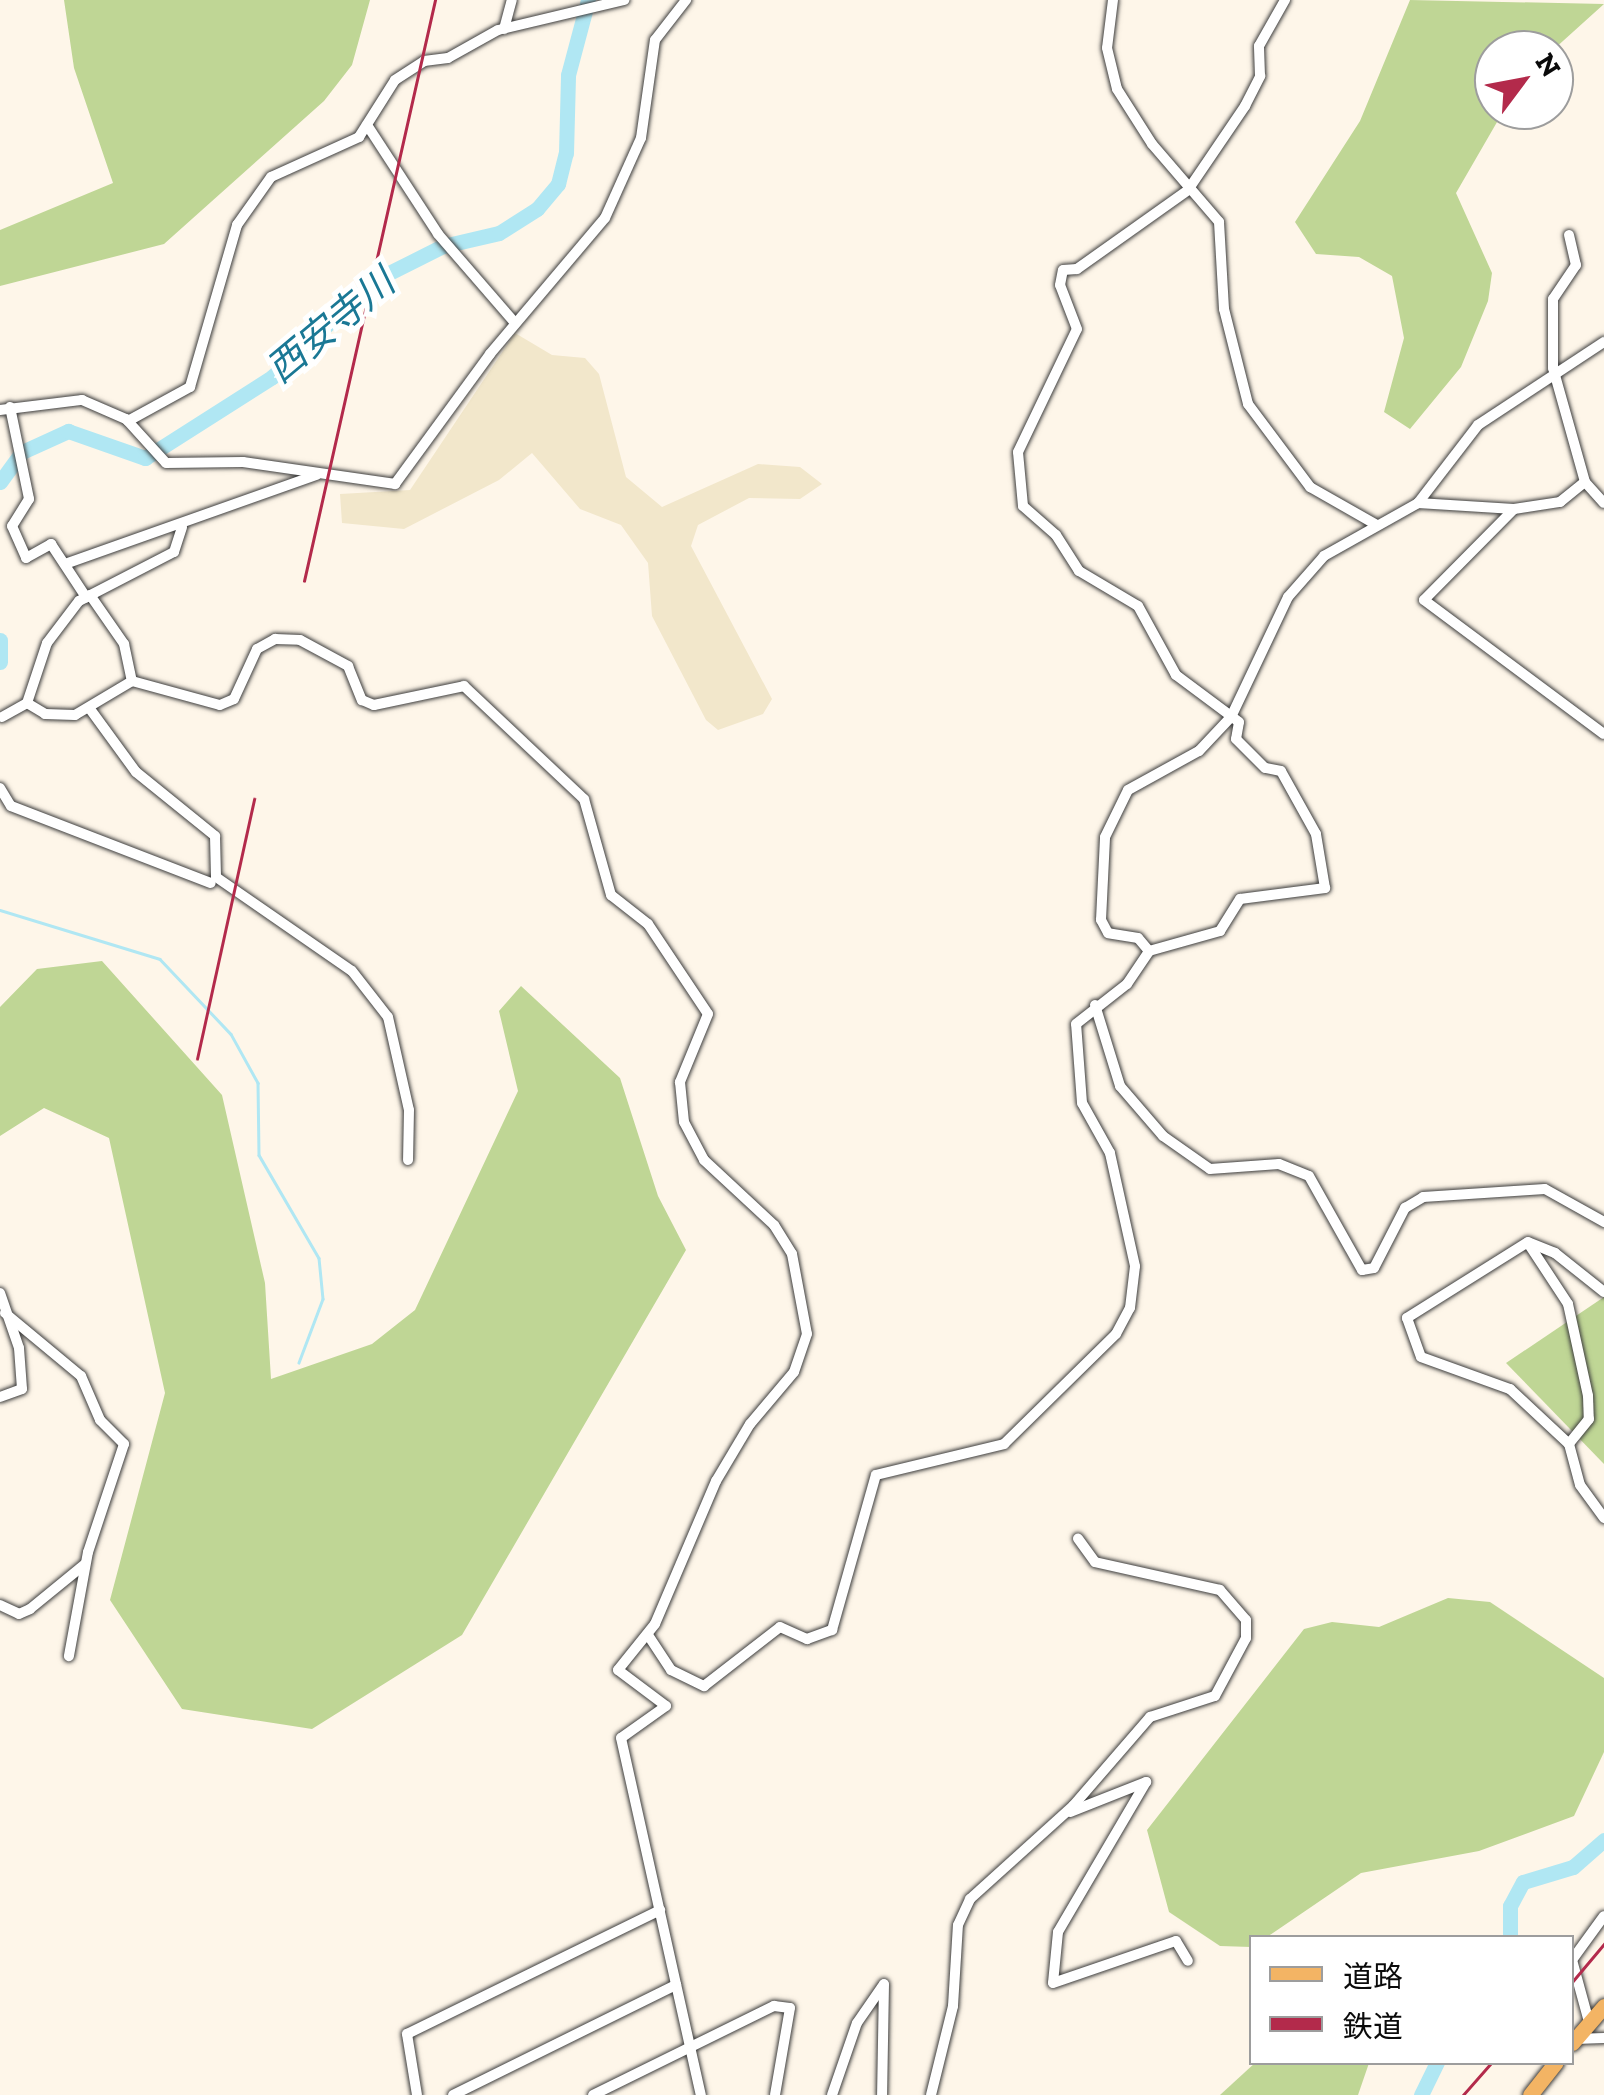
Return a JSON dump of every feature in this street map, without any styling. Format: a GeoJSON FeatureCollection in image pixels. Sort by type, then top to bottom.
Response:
{"type":"FeatureCollection","features":[{"type":"Feature","properties":{"kind":"main road"},"geometry":{"type":"LineString","coordinates":[[1574,2040],[1604,2006]]}},
{"type":"Feature","properties":{"kind":"main road"},"geometry":{"type":"LineString","coordinates":[[1530,2095],[1554,2065]]}},
{"type":"Feature","properties":{"kind":"street"},"geometry":{"type":"LineString","coordinates":[[504,29],[512,0]]}},
{"type":"Feature","properties":{"kind":"street"},"geometry":{"type":"LineString","coordinates":[[128,421],[183,394],[196,377],[236,225],[252,195],[296,161],[343,147],[368,124],[395,80],[504,29],[624,0]]}},
{"type":"Feature","properties":{"kind":"street"},"geometry":{"type":"LineString","coordinates":[[132,682],[124,644],[51,544],[26,558],[12,526],[28,499],[5,409],[82,400],[128,421],[166,462],[243,462],[388,486],[406,476],[515,322],[605,218],[641,138],[655,40],[686,0]]}},
{"type":"Feature","properties":{"kind":"street"},"geometry":{"type":"LineString","coordinates":[[1113,0],[1106,48],[1117,89],[1188,190],[1219,222],[1224,309],[1248,404],[1310,488],[1375,524]]}},
{"type":"Feature","properties":{"kind":"street"},"geometry":{"type":"LineString","coordinates":[[648,1635],[671,1670],[704,1686],[780,1627],[807,1639],[832,1630],[876,1475],[1004,1444],[1116,1334],[1134,1289],[1131,1233],[1110,1153],[1082,1102],[1074,1055],[1076,1024],[1126,984],[1149,951],[1220,931],[1240,900],[1325,888],[1303,802],[1281,770],[1247,754],[1231,717],[1176,675],[1124,592],[1078,571],[1056,536],[1023,506],[1017,471],[1018,452],[1077,328],[1060,285],[1062,270],[1078,269],[1188,190],[1245,106],[1260,76],[1260,46],[1285,0]]}},
{"type":"Feature","properties":{"kind":"street"},"geometry":{"type":"LineString","coordinates":[[368,124],[438,234],[515,322]]}},
{"type":"Feature","properties":{"kind":"street"},"geometry":{"type":"LineString","coordinates":[[1569,235],[1576,264],[1552,298],[1555,382],[1586,482],[1604,503]]}},
{"type":"Feature","properties":{"kind":"street"},"geometry":{"type":"LineString","coordinates":[[1149,951],[1138,938],[1108,933],[1101,920],[1104,836],[1128,790],[1199,751],[1231,717],[1288,597],[1324,556],[1375,524],[1418,504],[1478,425],[1555,382],[1604,342]]}},
{"type":"Feature","properties":{"kind":"street"},"geometry":{"type":"LineString","coordinates":[[65,564],[182,528],[318,475]]}},
{"type":"Feature","properties":{"kind":"street"},"geometry":{"type":"LineString","coordinates":[[1418,504],[1514,510],[1560,502],[1586,482]]}},
{"type":"Feature","properties":{"kind":"street"},"geometry":{"type":"LineString","coordinates":[[1514,510],[1424,600],[1604,734]]}},
{"type":"Feature","properties":{"kind":"street"},"geometry":{"type":"LineString","coordinates":[[1,719],[27,703],[48,643],[88,596],[174,552],[182,528]]}},
{"type":"Feature","properties":{"kind":"street"},"geometry":{"type":"LineString","coordinates":[[27,703],[45,714],[90,709],[132,682],[220,705],[234,699],[257,650],[274,638],[321,648],[348,666],[362,700],[374,705],[464,686],[584,799],[611,895],[648,924],[708,1014],[680,1082],[684,1122],[704,1160],[774,1226],[792,1254],[807,1334],[794,1372],[750,1424],[716,1481],[648,1635],[618,1670],[666,1706],[621,1738],[701,2095]]}},
{"type":"Feature","properties":{"kind":"street"},"geometry":{"type":"LineString","coordinates":[[90,709],[136,772],[215,836],[216,877],[352,970],[388,1017],[409,1110],[408,1160]]}},
{"type":"Feature","properties":{"kind":"street"},"geometry":{"type":"LineString","coordinates":[[0,788],[11,806],[211,883]]}},
{"type":"Feature","properties":{"kind":"street"},"geometry":{"type":"LineString","coordinates":[[1095,1005],[1120,1086],[1164,1136],[1210,1170],[1280,1164],[1309,1176],[1362,1270],[1374,1268],[1405,1208],[1423,1196],[1545,1188],[1602,1223]]}},
{"type":"Feature","properties":{"kind":"street"},"geometry":{"type":"LineString","coordinates":[[1528,1242],[1556,1253],[1604,1292]]}},
{"type":"Feature","properties":{"kind":"street"},"geometry":{"type":"LineString","coordinates":[[1528,1242],[1465,1288],[1422,1302],[1408,1318],[1410,1338],[1421,1358],[1510,1389],[1569,1444],[1580,1484],[1604,1518]]}},
{"type":"Feature","properties":{"kind":"street"},"geometry":{"type":"LineString","coordinates":[[1528,1242],[1568,1304],[1589,1419],[1569,1444]]}},
{"type":"Feature","properties":{"kind":"street"},"geometry":{"type":"LineString","coordinates":[[0,1293],[19,1348],[22,1389],[0,1398]]}},
{"type":"Feature","properties":{"kind":"street"},"geometry":{"type":"LineString","coordinates":[[4,1313],[81,1376],[100,1420],[124,1444],[86,1563],[69,1656]]}},
{"type":"Feature","properties":{"kind":"street"},"geometry":{"type":"LineString","coordinates":[[931,2095],[952,2006],[962,1912],[1060,1817],[1150,1717],[1215,1696],[1246,1638],[1246,1620],[1220,1590],[1096,1562],[1078,1539]]}},
{"type":"Feature","properties":{"kind":"street"},"geometry":{"type":"LineString","coordinates":[[0,1606],[19,1614],[30,1609],[86,1563]]}},
{"type":"Feature","properties":{"kind":"street"},"geometry":{"type":"LineString","coordinates":[[1060,1817],[1146,1782],[1064,1918],[1051,1956],[1053,1982],[1176,1941],[1188,1961]]}},
{"type":"Feature","properties":{"kind":"street"},"geometry":{"type":"LineString","coordinates":[[417,2095],[407,2034],[660,1910]]}},
{"type":"Feature","properties":{"kind":"street"},"geometry":{"type":"LineString","coordinates":[[1574,1957],[1604,1916]]}},
{"type":"Feature","properties":{"kind":"street"},"geometry":{"type":"LineString","coordinates":[[1574,1967],[1589,2022]]}},
{"type":"Feature","properties":{"kind":"street"},"geometry":{"type":"LineString","coordinates":[[832,2095],[857,2023],[884,1984],[882,2095]]}},
{"type":"Feature","properties":{"kind":"street"},"geometry":{"type":"LineString","coordinates":[[453,2095],[676,1985]]}},
{"type":"Feature","properties":{"kind":"street"},"geometry":{"type":"LineString","coordinates":[[594,2095],[763,2008],[790,2008],[774,2095]]}},
{"type":"Feature","properties":{"kind":"street"},"geometry":{"type":"LineString","coordinates":[[1574,2041],[1604,2038]]}},
{"type":"Feature","properties":{"kind":"shaded area"},"geometry":{"type":"Polygon","coordinates":[[[515,333],[552,355],[585,358],[599,374],[626,477],[662,507],[758,464],[800,467],[822,484],[800,499],[749,498],[698,525],[691,546],[772,699],[763,714],[718,730],[706,720],[652,616],[648,563],[621,525],[580,509],[532,453],[499,480],[404,529],[342,523],[340,494],[410,490],[515,333]]]}},
{"type":"Feature","properties":{"kind":"green space"},"geometry":{"type":"Polygon","coordinates":[[[64,0],[370,0],[352,65],[324,101],[164,244],[0,286],[0,230],[113,183],[74,68],[64,0]]]}},
{"type":"Feature","properties":{"kind":"green space"},"geometry":{"type":"Polygon","coordinates":[[[1410,0],[1604,4],[1574,31],[1474,30],[1474,130],[1492,130],[1456,193],[1492,273],[1488,301],[1461,367],[1410,429],[1384,412],[1404,338],[1392,276],[1359,257],[1316,254],[1295,222],[1360,121],[1410,0]]]}},
{"type":"Feature","properties":{"kind":"green space"},"geometry":{"type":"Polygon","coordinates":[[[102,961],[222,1095],[265,1283],[271,1379],[372,1344],[415,1310],[518,1091],[499,1011],[521,986],[620,1078],[658,1196],[686,1250],[462,1635],[312,1729],[182,1709],[110,1600],[165,1393],[109,1138],[44,1108],[0,1136],[0,1007],[37,969],[102,961]]]}},
{"type":"Feature","properties":{"kind":"green space"},"geometry":{"type":"Polygon","coordinates":[[[1604,1297],[1604,1464],[1506,1363],[1604,1297]]]}},
{"type":"Feature","properties":{"kind":"green space"},"geometry":{"type":"Polygon","coordinates":[[[1448,1598],[1490,1602],[1604,1678],[1604,1752],[1574,1816],[1479,1851],[1361,1873],[1270,1935],[1249,1935],[1249,1947],[1220,1946],[1169,1912],[1147,1830],[1304,1629],[1332,1622],[1379,1627],[1448,1598]]]}},
{"type":"Feature","properties":{"kind":"green space"},"geometry":{"type":"Polygon","coordinates":[[[1253,2065],[1368,2065],[1358,2095],[1220,2095],[1253,2065]]]}},
{"type":"Feature","properties":{"kind":"waterway","name":"西安寺川"},"geometry":{"type":"LineString","coordinates":[[0,482],[22,452],[68,431],[145,458],[272,377],[373,281],[443,246],[499,233],[537,209],[558,184],[566,153],[568,75],[588,0]]}},
{"type":"Feature","properties":{"kind":"waterway","name":"西安寺川"},"geometry":{"type":"LineString","coordinates":[[0,640],[0,662]]}},
{"type":"Feature","properties":{"kind":"waterway"},"geometry":{"type":"LineString","coordinates":[[0,910],[160,959],[231,1034],[258,1083],[259,1155],[319,1258],[323,1299],[299,1363]]}},
{"type":"Feature","properties":{"kind":"waterway"},"geometry":{"type":"LineString","coordinates":[[1510,1935],[1510,1906],[1523,1882],[1573,1867],[1604,1840]]}},
{"type":"Feature","properties":{"kind":"waterway"},"geometry":{"type":"LineString","coordinates":[[1421,2095],[1436,2065]]}},
{"type":"Feature","properties":{"kind":"railway"},"geometry":{"type":"LineString","coordinates":[[304,581],[435,0]]}},
{"type":"Feature","properties":{"kind":"railway"},"geometry":{"type":"LineString","coordinates":[[197,1059],[254,799]]}},
{"type":"Feature","properties":{"kind":"railway"},"geometry":{"type":"LineString","coordinates":[[1574,1980],[1604,1944]]}},
{"type":"Feature","properties":{"kind":"railway"},"geometry":{"type":"LineString","coordinates":[[1463,2095],[1489,2065]]}}]}
